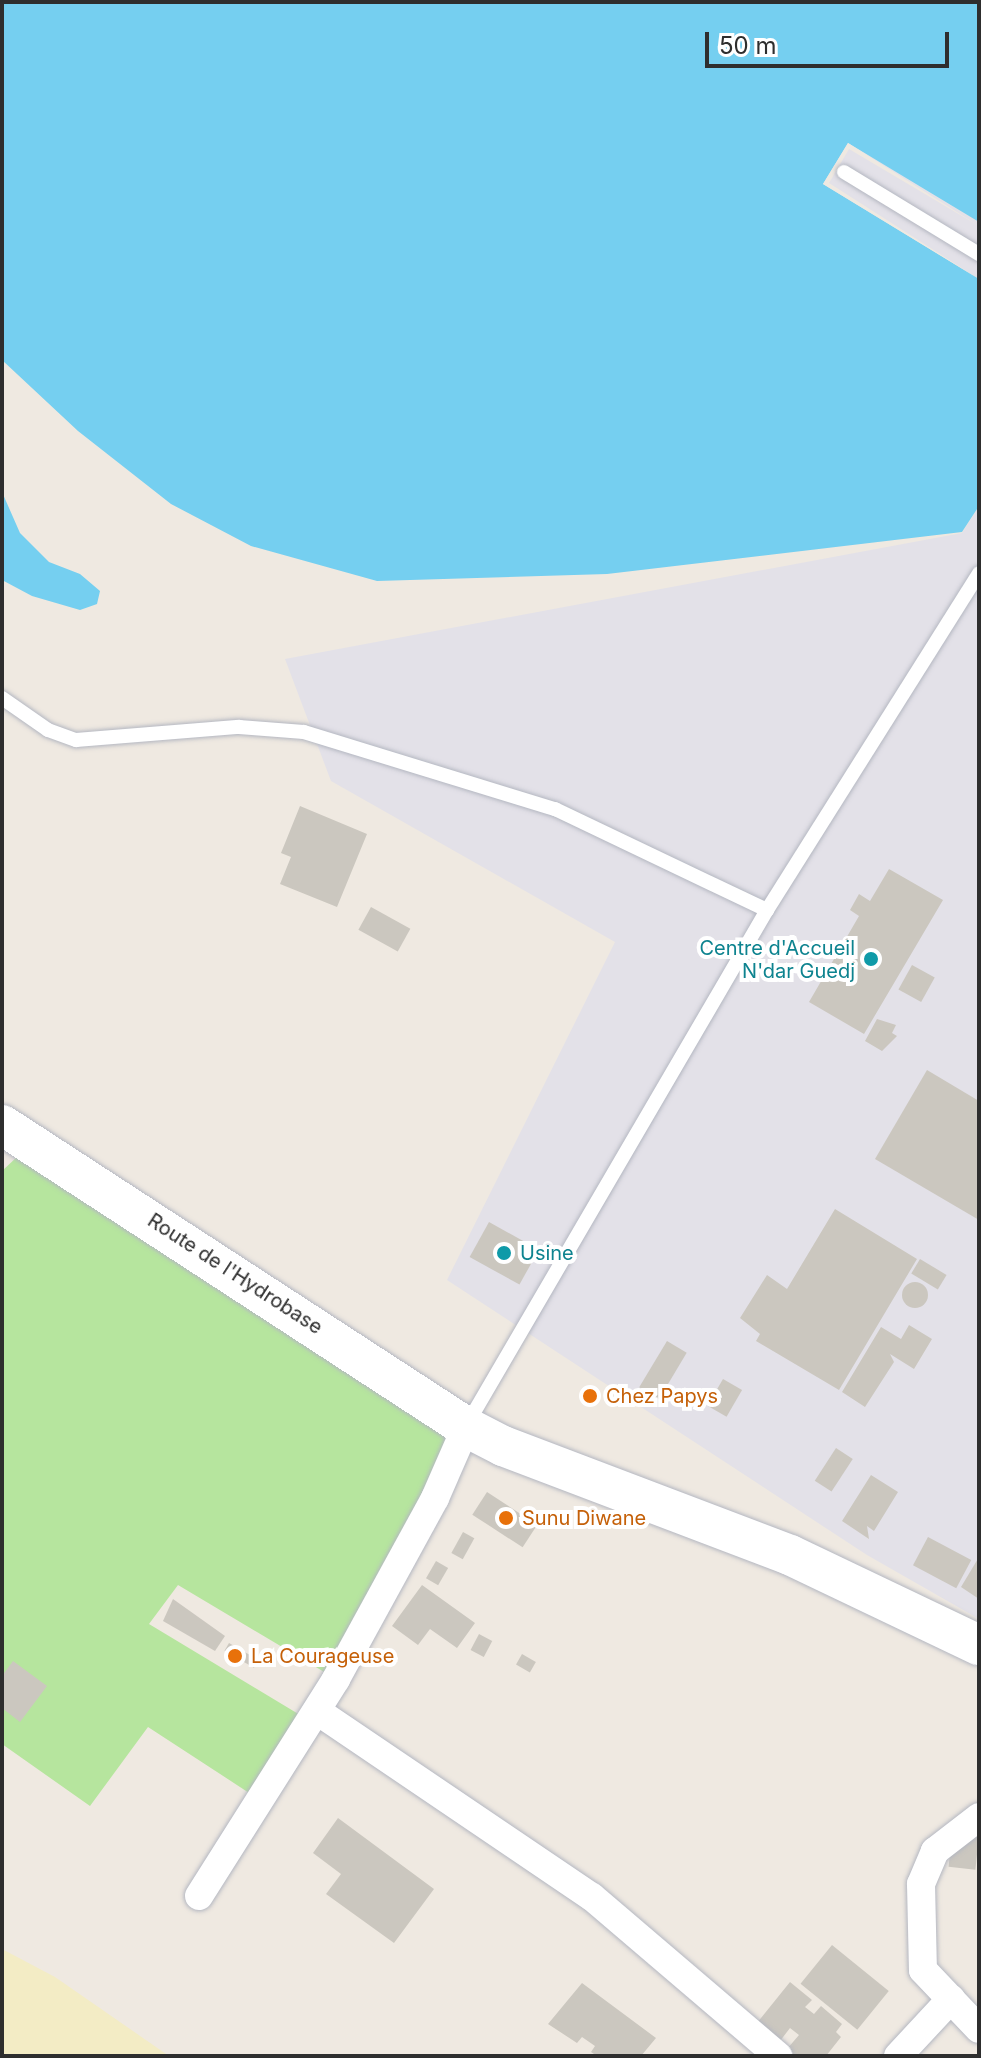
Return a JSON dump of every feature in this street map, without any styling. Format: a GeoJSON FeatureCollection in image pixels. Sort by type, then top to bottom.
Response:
{"type":"FeatureCollection","features":[{"type":"Feature","properties":{"kind":"street","name":"Route de l'Hydrobase"},"geometry":{"type":"LineString","coordinates":[[18,1133],[466,1427],[503,1446],[790,1555],[979,1645]]}},
{"type":"Feature","properties":{"kind":"street"},"geometry":{"type":"LineString","coordinates":[[199,1896],[317,1711],[429,1509],[466,1427]]}},
{"type":"Feature","properties":{"kind":"street"},"geometry":{"type":"LineString","coordinates":[[317,1711],[592,1897],[778,2056]]}},
{"type":"Feature","properties":{"kind":"street"},"geometry":{"type":"LineString","coordinates":[[979,1817],[935,1851],[921,1884],[923,1970],[979,2029]]}},
{"type":"Feature","properties":{"kind":"street"},"geometry":{"type":"LineString","coordinates":[[898,2056],[951,1999]]}},
{"type":"Feature","properties":{"kind":"lane"},"geometry":{"type":"LineString","coordinates":[[844,172],[979,254]]}},
{"type":"Feature","properties":{"kind":"lane"},"geometry":{"type":"LineString","coordinates":[[466,1427],[767,910],[979,573]]}},
{"type":"Feature","properties":{"kind":"lane"},"geometry":{"type":"LineString","coordinates":[[2,698],[48,730],[76,740],[239,727],[304,732],[555,809],[767,910]]}},
{"type":"Feature","properties":{"kind":"shaded area"},"geometry":{"type":"Polygon","coordinates":[[[848,143],[979,222],[979,279],[823,184],[848,143]]]}},
{"type":"Feature","properties":{"kind":"shaded area"},"geometry":{"type":"Polygon","coordinates":[[[979,506],[979,1619],[867,1555],[447,1280],[615,942],[331,781],[285,659],[962,533],[979,506]]]}},
{"type":"Feature","properties":{"kind":"green space"},"geometry":{"type":"Polygon","coordinates":[[[34,1141],[466,1427],[336,1679],[178,1585],[149,1624],[310,1721],[260,1800],[148,1727],[90,1806],[2,1744],[2,1171],[34,1141]]]}},
{"type":"Feature","properties":{"kind":"sand"},"geometry":{"type":"Polygon","coordinates":[[[2,1949],[55,1977],[169,2056],[2,2056],[2,1949]]]}},
{"type":"Feature","properties":{"kind":"water"},"geometry":{"type":"Polygon","coordinates":[[[2,2],[979,2],[979,222],[848,143],[823,184],[979,279],[979,506],[962,532],[607,574],[377,581],[251,546],[171,504],[78,431],[2,360],[2,2]]]}},
{"type":"Feature","properties":{"kind":"water"},"geometry":{"type":"Polygon","coordinates":[[[2,492],[20,533],[49,562],[80,574],[100,591],[97,604],[80,610],[32,596],[2,580],[2,492]]]}},
{"type":"Feature","properties":{"kind":"pier"},"geometry":{"type":"Polygon","coordinates":[[[848,143],[979,226],[849,149],[829,183],[979,279],[823,184],[848,143]]]}},
{"type":"Feature","properties":{"kind":"building"},"geometry":{"type":"Polygon","coordinates":[[[300,806],[367,834],[337,907],[280,884],[291,857],[281,853],[300,806]]]}},
{"type":"Feature","properties":{"kind":"building","name":"Centre d'Accueil N'dar Guedj"},"geometry":{"type":"Polygon","coordinates":[[[889,869],[943,900],[864,1034],[809,1002],[859,916],[850,910],[859,894],[870,901],[889,869]]]}},
{"type":"Feature","properties":{"kind":"building"},"geometry":{"type":"Polygon","coordinates":[[[371,907],[410,929],[398,952],[358,930],[371,907]]]}},
{"type":"Feature","properties":{"kind":"building"},"geometry":{"type":"Polygon","coordinates":[[[912,965],[935,978],[921,1002],[898,989],[912,965]]]}},
{"type":"Feature","properties":{"kind":"building"},"geometry":{"type":"Polygon","coordinates":[[[877,1019],[896,1025],[892,1033],[897,1036],[882,1051],[865,1041],[877,1019]]]}},
{"type":"Feature","properties":{"kind":"building"},"geometry":{"type":"Polygon","coordinates":[[[927,1070],[979,1101],[979,1220],[875,1159],[927,1070]]]}},
{"type":"Feature","properties":{"kind":"building"},"geometry":{"type":"Polygon","coordinates":[[[835,1209],[917,1259],[839,1390],[756,1341],[760,1334],[740,1318],[767,1275],[787,1289],[835,1209]]]}},
{"type":"Feature","properties":{"kind":"building","name":"Usine"},"geometry":{"type":"Polygon","coordinates":[[[489,1222],[539,1250],[519,1285],[470,1257],[489,1222]]]}},
{"type":"Feature","properties":{"kind":"building"},"geometry":{"type":"Polygon","coordinates":[[[920,1259],[947,1275],[938,1290],[911,1274],[920,1259]]]}},
{"type":"Feature","properties":{"kind":"building"},"geometry":{"type":"Polygon","coordinates":[[[915,1282],[924,1286],[928,1295],[924,1304],[915,1308],[906,1304],[902,1295],[906,1286],[915,1282]]]}},
{"type":"Feature","properties":{"kind":"building"},"geometry":{"type":"Polygon","coordinates":[[[909,1325],[932,1339],[914,1369],[890,1354],[894,1362],[865,1407],[842,1392],[881,1327],[901,1339],[909,1325]]]}},
{"type":"Feature","properties":{"kind":"building"},"geometry":{"type":"Polygon","coordinates":[[[667,1341],[687,1353],[659,1399],[639,1387],[667,1341]]]}},
{"type":"Feature","properties":{"kind":"building"},"geometry":{"type":"Polygon","coordinates":[[[723,1379],[742,1390],[727,1417],[708,1406],[723,1379]]]}},
{"type":"Feature","properties":{"kind":"building"},"geometry":{"type":"Polygon","coordinates":[[[836,1448],[853,1459],[832,1492],[815,1481],[836,1448]]]}},
{"type":"Feature","properties":{"kind":"building"},"geometry":{"type":"Polygon","coordinates":[[[871,1475],[898,1492],[874,1531],[867,1526],[869,1539],[842,1521],[871,1475]]]}},
{"type":"Feature","properties":{"kind":"building"},"geometry":{"type":"Polygon","coordinates":[[[487,1492],[537,1525],[523,1547],[472,1515],[487,1492]]]}},
{"type":"Feature","properties":{"kind":"building"},"geometry":{"type":"Polygon","coordinates":[[[463,1532],[474,1538],[463,1559],[451,1553],[463,1532]]]}},
{"type":"Feature","properties":{"kind":"building"},"geometry":{"type":"Polygon","coordinates":[[[928,1537],[971,1560],[956,1588],[913,1565],[928,1537]]]}},
{"type":"Feature","properties":{"kind":"building"},"geometry":{"type":"Polygon","coordinates":[[[979,1557],[979,1599],[961,1587],[979,1557]]]}},
{"type":"Feature","properties":{"kind":"building"},"geometry":{"type":"Polygon","coordinates":[[[436,1561],[448,1568],[438,1585],[426,1578],[436,1561]]]}},
{"type":"Feature","properties":{"kind":"building"},"geometry":{"type":"Polygon","coordinates":[[[422,1585],[475,1623],[457,1648],[430,1629],[418,1645],[392,1626],[422,1585]]]}},
{"type":"Feature","properties":{"kind":"building"},"geometry":{"type":"Polygon","coordinates":[[[173,1599],[225,1636],[215,1651],[163,1621],[173,1599]]]}},
{"type":"Feature","properties":{"kind":"building"},"geometry":{"type":"Polygon","coordinates":[[[479,1634],[492,1641],[484,1657],[471,1650],[479,1634]]]}},
{"type":"Feature","properties":{"kind":"building"},"geometry":{"type":"Polygon","coordinates":[[[229,1643],[258,1660],[254,1668],[224,1651],[229,1643]]]}},
{"type":"Feature","properties":{"kind":"building"},"geometry":{"type":"Polygon","coordinates":[[[522,1654],[536,1662],[530,1672],[516,1664],[522,1654]]]}},
{"type":"Feature","properties":{"kind":"building"},"geometry":{"type":"Polygon","coordinates":[[[13,1661],[47,1686],[20,1722],[2,1708],[2,1676],[13,1661]]]}},
{"type":"Feature","properties":{"kind":"building"},"geometry":{"type":"Polygon","coordinates":[[[338,1818],[434,1889],[394,1943],[326,1894],[341,1874],[313,1853],[338,1818]]]}},
{"type":"Feature","properties":{"kind":"building"},"geometry":{"type":"Polygon","coordinates":[[[952,1834],[979,1837],[975,1870],[949,1867],[952,1834]]]}},
{"type":"Feature","properties":{"kind":"building"},"geometry":{"type":"Polygon","coordinates":[[[832,1945],[889,1991],[857,2030],[801,1984],[832,1945]]]}},
{"type":"Feature","properties":{"kind":"building"},"geometry":{"type":"Polygon","coordinates":[[[790,1982],[812,2000],[805,2007],[814,2014],[821,2006],[842,2024],[836,2032],[841,2037],[826,2056],[795,2056],[787,2049],[799,2035],[790,2028],[780,2041],[757,2023],[790,1982]]]}},
{"type":"Feature","properties":{"kind":"building"},"geometry":{"type":"Polygon","coordinates":[[[582,1983],[656,2038],[641,2056],[597,2056],[591,2052],[595,2046],[582,2037],[577,2043],[548,2024],[582,1983]]]}},
{"type":"Feature","properties":{"kind":"place","name":"Centre d'Accueil N'dar Guedj"},"geometry":{"type":"Point","coordinates":[871,959]}},
{"type":"Feature","properties":{"kind":"place","name":"Usine"},"geometry":{"type":"Point","coordinates":[504,1253]}},
{"type":"Feature","properties":{"kind":"place","name":"Chez Papys"},"geometry":{"type":"Point","coordinates":[590,1396]}},
{"type":"Feature","properties":{"kind":"place","name":"Sunu Diwane"},"geometry":{"type":"Point","coordinates":[506,1518]}},
{"type":"Feature","properties":{"kind":"place","name":"La Courageuse"},"geometry":{"type":"Point","coordinates":[235,1656]}}]}
